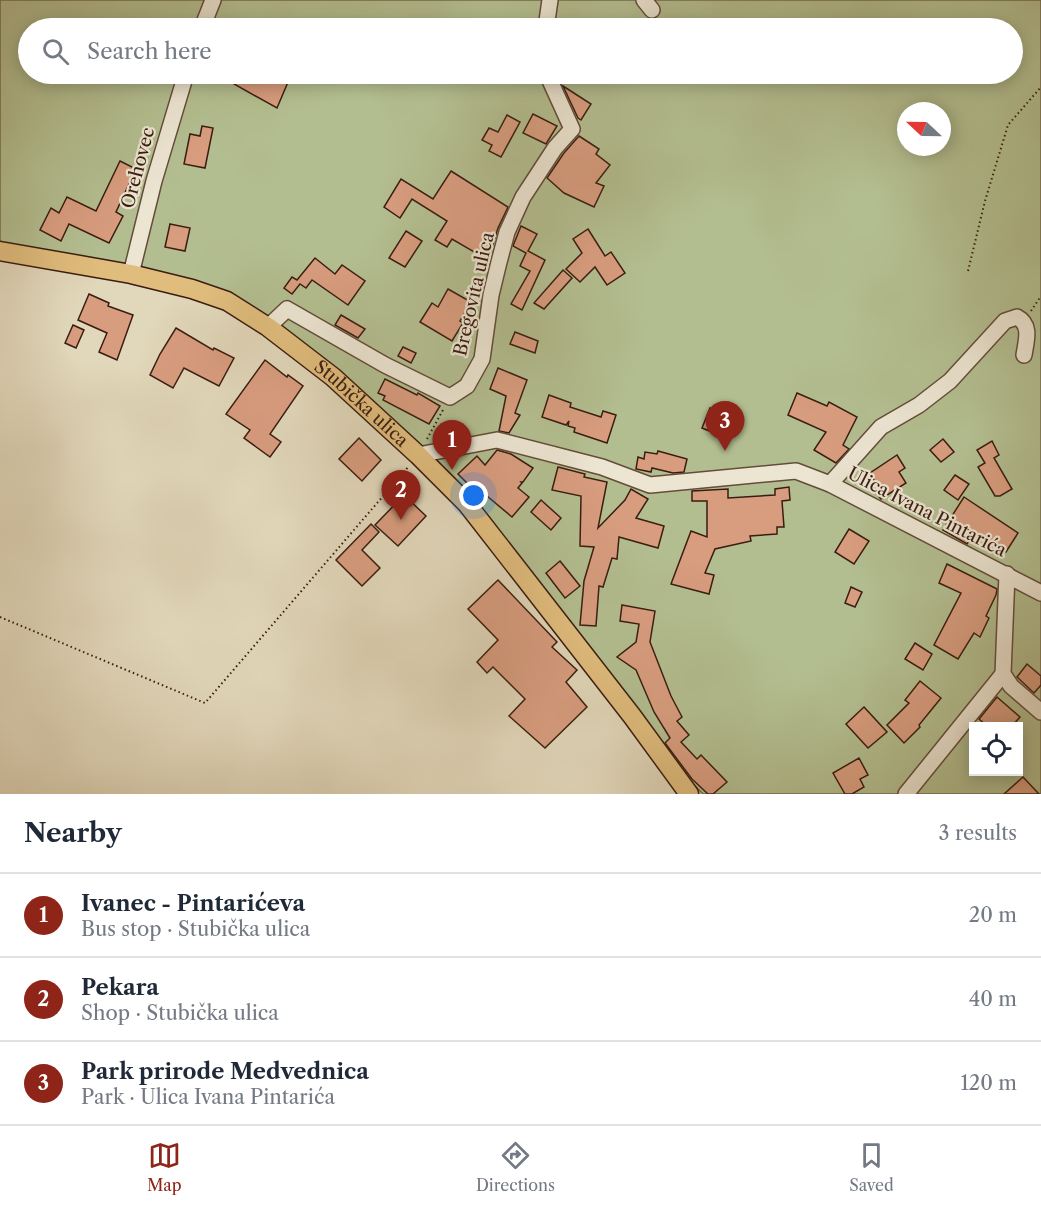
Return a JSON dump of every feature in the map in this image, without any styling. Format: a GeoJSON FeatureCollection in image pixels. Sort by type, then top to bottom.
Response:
{"type":"FeatureCollection","features":[{"type":"Feature","properties":{"kind":"main road","name":"Stubička ulica"},"geometry":{"type":"LineString","coordinates":[[0,251],[131,274],[192,289],[227,301],[268,327],[333,376],[467,504],[632,716],[689,794]]}},
{"type":"Feature","properties":{"kind":"street"},"geometry":{"type":"LineString","coordinates":[[206,18],[213,0]]}},
{"type":"Feature","properties":{"kind":"street"},"geometry":{"type":"LineString","coordinates":[[547,18],[550,0]]}},
{"type":"Feature","properties":{"kind":"street","name":"Orehovec"},"geometry":{"type":"LineString","coordinates":[[131,274],[154,181],[183,84]]}},
{"type":"Feature","properties":{"kind":"street","name":"Bregovita ulica"},"geometry":{"type":"LineString","coordinates":[[450,397],[467,386],[482,359],[491,295],[507,232],[519,206],[555,148],[572,129],[552,84]]}},
{"type":"Feature","properties":{"kind":"street"},"geometry":{"type":"LineString","coordinates":[[268,327],[287,309],[385,365],[450,397]]}},
{"type":"Feature","properties":{"kind":"street","name":"Ulica Ivana Pintarića"},"geometry":{"type":"LineString","coordinates":[[830,484],[880,427],[920,405],[950,381],[1005,321],[1017,317],[1024,321]]}},
{"type":"Feature","properties":{"kind":"street"},"geometry":{"type":"LineString","coordinates":[[1024,321],[1028,328],[1024,356]]}},
{"type":"Feature","properties":{"kind":"street","name":"Ulica Ivana Pintarića"},"geometry":{"type":"LineString","coordinates":[[418,455],[497,440],[602,467],[650,485],[796,471],[830,484],[1041,592]]}},
{"type":"Feature","properties":{"kind":"street","name":"Ulica Ivana Pintarića"},"geometry":{"type":"LineString","coordinates":[[1002,674],[1007,574]]}},
{"type":"Feature","properties":{"kind":"street"},"geometry":{"type":"LineString","coordinates":[[906,794],[1002,674],[1011,686],[1041,712]]}},
{"type":"Feature","properties":{"kind":"path"},"geometry":{"type":"LineString","coordinates":[[968,271],[985,201],[1008,124],[1041,87]]}},
{"type":"Feature","properties":{"kind":"path"},"geometry":{"type":"LineString","coordinates":[[1024,321],[1041,296]]}},
{"type":"Feature","properties":{"kind":"path"},"geometry":{"type":"LineString","coordinates":[[0,617],[205,703],[418,455],[450,397]]}},
{"type":"Feature","properties":{"kind":"green space"},"geometry":{"type":"Polygon","coordinates":[[[0,0],[1041,0],[1041,794],[703,794],[637,726],[483,525],[333,377],[217,299],[141,267],[0,243],[0,0]]]}},
{"type":"Feature","properties":{"kind":"building"},"geometry":{"type":"Polygon","coordinates":[[[234,84],[287,84],[277,108],[234,84]]]}},
{"type":"Feature","properties":{"kind":"building"},"geometry":{"type":"Polygon","coordinates":[[[563,86],[591,104],[581,120],[578,118],[563,86]]]}},
{"type":"Feature","properties":{"kind":"building"},"geometry":{"type":"Polygon","coordinates":[[[533,114],[557,126],[546,144],[523,133],[533,114]]]}},
{"type":"Feature","properties":{"kind":"building"},"geometry":{"type":"Polygon","coordinates":[[[507,115],[520,122],[501,157],[489,151],[492,145],[482,140],[489,128],[498,132],[507,115]]]}},
{"type":"Feature","properties":{"kind":"building"},"geometry":{"type":"Polygon","coordinates":[[[202,126],[213,128],[205,168],[184,164],[190,134],[200,136],[202,126]]]}},
{"type":"Feature","properties":{"kind":"building"},"geometry":{"type":"Polygon","coordinates":[[[579,136],[599,149],[596,154],[610,165],[596,183],[604,186],[594,207],[564,193],[547,178],[579,136]]]}},
{"type":"Feature","properties":{"kind":"building"},"geometry":{"type":"Polygon","coordinates":[[[120,161],[136,169],[116,212],[123,216],[109,243],[69,224],[61,241],[40,230],[51,208],[59,213],[67,197],[96,211],[120,161]]]}},
{"type":"Feature","properties":{"kind":"building"},"geometry":{"type":"Polygon","coordinates":[[[451,171],[508,207],[498,228],[488,260],[452,239],[447,247],[435,240],[447,221],[412,199],[400,218],[384,207],[401,179],[433,199],[451,171]]]}},
{"type":"Feature","properties":{"kind":"building"},"geometry":{"type":"Polygon","coordinates":[[[170,224],[190,228],[185,251],[165,247],[170,224]]]}},
{"type":"Feature","properties":{"kind":"building"},"geometry":{"type":"Polygon","coordinates":[[[521,226],[537,234],[528,251],[545,260],[522,310],[511,304],[530,271],[520,266],[526,253],[513,246],[521,226]]]}},
{"type":"Feature","properties":{"kind":"building"},"geometry":{"type":"Polygon","coordinates":[[[588,229],[605,256],[611,252],[625,273],[607,285],[595,267],[580,282],[566,269],[582,253],[573,239],[588,229]]]}},
{"type":"Feature","properties":{"kind":"building"},"geometry":{"type":"Polygon","coordinates":[[[406,231],[422,241],[405,267],[389,258],[406,231]]]}},
{"type":"Feature","properties":{"kind":"building"},"geometry":{"type":"Polygon","coordinates":[[[315,258],[335,274],[342,265],[365,281],[348,305],[312,280],[306,288],[300,284],[292,294],[284,288],[292,277],[297,280],[315,258]]]}},
{"type":"Feature","properties":{"kind":"building"},"geometry":{"type":"Polygon","coordinates":[[[563,270],[572,278],[544,309],[534,303],[563,270]]]}},
{"type":"Feature","properties":{"kind":"building"},"geometry":{"type":"Polygon","coordinates":[[[448,289],[471,302],[460,321],[463,323],[452,341],[420,322],[432,303],[438,307],[448,289]]]}},
{"type":"Feature","properties":{"kind":"building"},"geometry":{"type":"Polygon","coordinates":[[[89,294],[109,303],[108,306],[133,315],[117,360],[99,352],[107,333],[78,320],[89,294]]]}},
{"type":"Feature","properties":{"kind":"building"},"geometry":{"type":"Polygon","coordinates":[[[341,315],[365,329],[358,338],[335,325],[341,315]]]}},
{"type":"Feature","properties":{"kind":"building"},"geometry":{"type":"Polygon","coordinates":[[[73,325],[84,330],[76,348],[65,343],[73,325]]]}},
{"type":"Feature","properties":{"kind":"building"},"geometry":{"type":"Polygon","coordinates":[[[176,328],[213,350],[214,348],[234,358],[219,386],[184,368],[173,388],[150,375],[176,328]]]}},
{"type":"Feature","properties":{"kind":"building"},"geometry":{"type":"Polygon","coordinates":[[[515,332],[538,341],[535,353],[510,344],[515,332]]]}},
{"type":"Feature","properties":{"kind":"building"},"geometry":{"type":"Polygon","coordinates":[[[403,347],[416,353],[411,363],[398,356],[403,347]]]}},
{"type":"Feature","properties":{"kind":"building"},"geometry":{"type":"Polygon","coordinates":[[[265,360],[303,386],[270,434],[281,442],[270,457],[244,438],[250,430],[226,414],[265,360]]]}},
{"type":"Feature","properties":{"kind":"building"},"geometry":{"type":"Polygon","coordinates":[[[498,368],[527,380],[515,413],[520,415],[509,433],[499,431],[506,396],[490,389],[498,368]]]}},
{"type":"Feature","properties":{"kind":"building"},"geometry":{"type":"Polygon","coordinates":[[[385,379],[417,395],[418,393],[440,406],[429,424],[383,400],[385,396],[378,393],[385,379]]]}},
{"type":"Feature","properties":{"kind":"building"},"geometry":{"type":"Polygon","coordinates":[[[797,393],[827,406],[829,402],[857,417],[843,445],[849,449],[836,463],[814,450],[826,432],[788,415],[797,393]]]}},
{"type":"Feature","properties":{"kind":"building"},"geometry":{"type":"Polygon","coordinates":[[[549,395],[571,403],[570,407],[601,417],[603,411],[616,415],[607,443],[574,432],[575,428],[568,426],[569,421],[566,425],[542,417],[549,395]]]}},
{"type":"Feature","properties":{"kind":"building"},"geometry":{"type":"Polygon","coordinates":[[[710,408],[730,416],[722,436],[702,428],[710,408]]]}},
{"type":"Feature","properties":{"kind":"building"},"geometry":{"type":"Polygon","coordinates":[[[359,438],[381,460],[362,481],[339,459],[359,438]]]}},
{"type":"Feature","properties":{"kind":"building"},"geometry":{"type":"Polygon","coordinates":[[[943,439],[954,452],[941,462],[930,450],[943,439]]]}},
{"type":"Feature","properties":{"kind":"building"},"geometry":{"type":"Polygon","coordinates":[[[992,441],[999,455],[994,458],[1012,489],[1000,496],[995,496],[978,467],[985,463],[977,450],[992,441]]]}},
{"type":"Feature","properties":{"kind":"building"},"geometry":{"type":"Polygon","coordinates":[[[497,450],[511,454],[533,468],[518,488],[529,497],[512,517],[475,486],[472,488],[458,474],[477,456],[485,465],[497,450]]]}},
{"type":"Feature","properties":{"kind":"building"},"geometry":{"type":"Polygon","coordinates":[[[658,451],[687,459],[684,472],[673,473],[652,468],[651,472],[636,469],[638,457],[644,459],[645,452],[657,454],[658,451]]]}},
{"type":"Feature","properties":{"kind":"building"},"geometry":{"type":"Polygon","coordinates":[[[897,455],[905,468],[899,472],[906,483],[881,499],[870,486],[875,482],[870,473],[897,455]]]}},
{"type":"Feature","properties":{"kind":"building"},"geometry":{"type":"Polygon","coordinates":[[[558,467],[585,474],[584,477],[607,482],[598,528],[625,500],[631,489],[648,499],[636,518],[664,526],[658,548],[619,537],[617,559],[612,558],[603,587],[599,586],[596,626],[580,625],[584,581],[594,547],[580,546],[581,496],[552,490],[558,467]]]}},
{"type":"Feature","properties":{"kind":"building"},"geometry":{"type":"Polygon","coordinates":[[[955,475],[969,484],[958,500],[944,490],[955,475]]]}},
{"type":"Feature","properties":{"kind":"building"},"geometry":{"type":"Polygon","coordinates":[[[789,487],[790,500],[782,501],[784,527],[777,527],[777,534],[750,536],[751,541],[715,549],[705,573],[714,575],[709,594],[671,584],[691,531],[707,537],[707,501],[692,501],[692,491],[728,489],[728,498],[775,495],[775,489],[789,487]]]}},
{"type":"Feature","properties":{"kind":"building"},"geometry":{"type":"Polygon","coordinates":[[[404,495],[426,516],[398,546],[375,525],[404,495]]]}},
{"type":"Feature","properties":{"kind":"building"},"geometry":{"type":"Polygon","coordinates":[[[964,497],[1018,533],[1006,552],[974,532],[967,544],[943,530],[964,497]]]}},
{"type":"Feature","properties":{"kind":"building"},"geometry":{"type":"Polygon","coordinates":[[[541,500],[561,518],[551,530],[531,512],[541,500]]]}},
{"type":"Feature","properties":{"kind":"building"},"geometry":{"type":"Polygon","coordinates":[[[371,524],[379,532],[362,550],[380,568],[362,586],[336,560],[371,524]]]}},
{"type":"Feature","properties":{"kind":"building"},"geometry":{"type":"Polygon","coordinates":[[[849,529],[869,541],[854,564],[835,552],[849,529]]]}},
{"type":"Feature","properties":{"kind":"building"},"geometry":{"type":"Polygon","coordinates":[[[560,561],[580,586],[565,598],[546,573],[560,561]]]}},
{"type":"Feature","properties":{"kind":"building"},"geometry":{"type":"Polygon","coordinates":[[[947,564],[997,589],[986,616],[989,618],[980,637],[974,633],[958,659],[934,645],[961,593],[939,583],[947,564]]]}},
{"type":"Feature","properties":{"kind":"building"},"geometry":{"type":"Polygon","coordinates":[[[498,580],[557,642],[552,647],[577,670],[566,682],[587,707],[545,748],[509,716],[525,699],[493,667],[487,673],[477,662],[498,640],[468,609],[498,580]]]}},
{"type":"Feature","properties":{"kind":"building"},"geometry":{"type":"Polygon","coordinates":[[[851,587],[862,592],[855,607],[845,603],[851,587]]]}},
{"type":"Feature","properties":{"kind":"building"},"geometry":{"type":"Polygon","coordinates":[[[622,605],[655,611],[650,642],[671,696],[682,717],[677,721],[689,735],[681,742],[697,759],[701,755],[727,782],[713,794],[708,794],[692,779],[665,743],[670,738],[654,712],[636,670],[617,657],[636,642],[639,624],[620,621],[622,605]]]}},
{"type":"Feature","properties":{"kind":"building"},"geometry":{"type":"Polygon","coordinates":[[[915,643],[932,654],[923,670],[905,659],[915,643]]]}},
{"type":"Feature","properties":{"kind":"building"},"geometry":{"type":"Polygon","coordinates":[[[1027,664],[1041,676],[1041,685],[1034,693],[1017,677],[1027,664]]]}},
{"type":"Feature","properties":{"kind":"building"},"geometry":{"type":"Polygon","coordinates":[[[920,681],[941,698],[919,725],[920,727],[904,743],[887,725],[909,703],[905,700],[920,681]]]}},
{"type":"Feature","properties":{"kind":"building"},"geometry":{"type":"Polygon","coordinates":[[[997,697],[1020,717],[1016,722],[982,722],[979,719],[997,697]]]}},
{"type":"Feature","properties":{"kind":"building"},"geometry":{"type":"Polygon","coordinates":[[[864,707],[887,732],[868,748],[846,724],[864,707]]]}},
{"type":"Feature","properties":{"kind":"building"},"geometry":{"type":"Polygon","coordinates":[[[859,758],[868,775],[860,779],[864,787],[852,794],[845,794],[833,773],[859,758]]]}},
{"type":"Feature","properties":{"kind":"building"},"geometry":{"type":"Polygon","coordinates":[[[1023,777],[1039,794],[1004,794],[1023,777]]]}},
{"type":"Feature","properties":{"kind":"place","name":"Park prirode Medvednica"},"geometry":{"type":"Point","coordinates":[725,451]}},
{"type":"Feature","properties":{"kind":"place","name":"Ivanec - Pintarićeva"},"geometry":{"type":"Point","coordinates":[452,470]}},
{"type":"Feature","properties":{"kind":"place","name":"Pekara"},"geometry":{"type":"Point","coordinates":[401,520]}}]}
